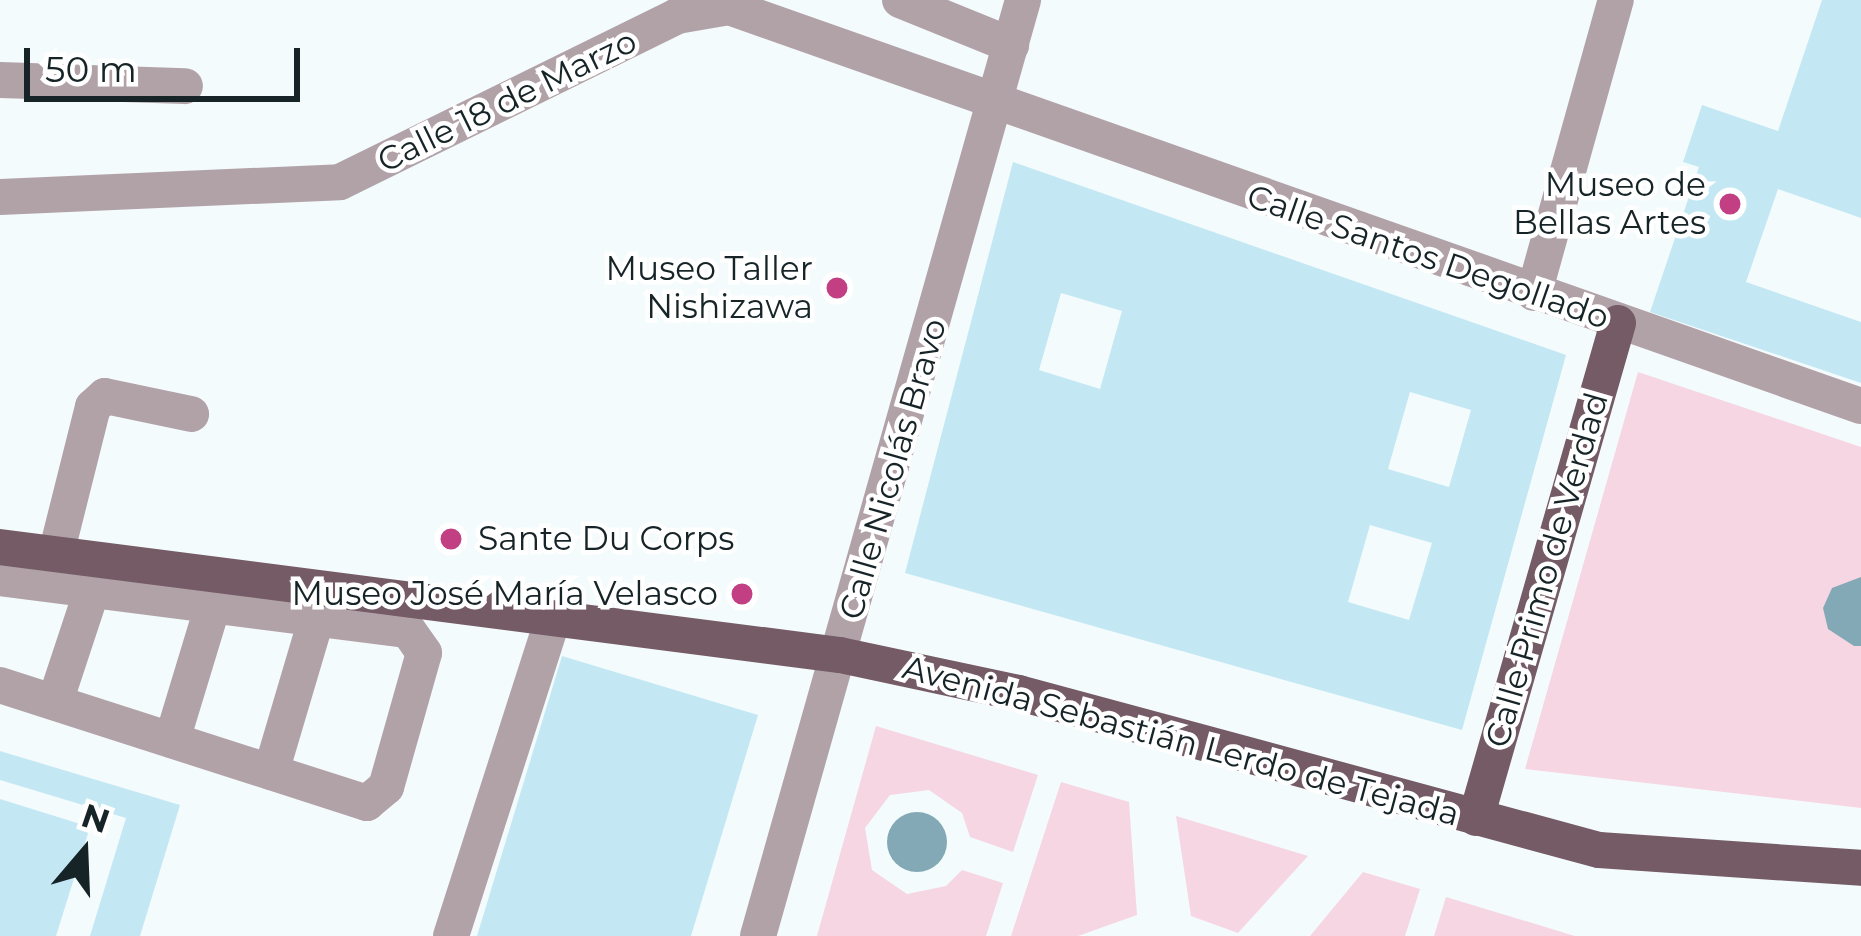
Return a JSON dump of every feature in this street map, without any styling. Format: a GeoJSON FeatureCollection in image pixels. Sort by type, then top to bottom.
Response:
{"type":"FeatureCollection","features":[{"type":"Feature","properties":{"kind":"main road","name":"Calle Primo de Verdad"},"geometry":{"type":"LineString","coordinates":[[1476,818],[1618,322]]}},
{"type":"Feature","properties":{"kind":"main road","name":"Avenida Sebastián Lerdo de Tejada"},"geometry":{"type":"LineString","coordinates":[[0,547],[840,655],[1018,693],[1599,850],[1861,868]]}},
{"type":"Feature","properties":{"kind":"street"},"geometry":{"type":"LineString","coordinates":[[900,0],[1011,45]]}},
{"type":"Feature","properties":{"kind":"street","name":"Calle Nicolás Bravo"},"geometry":{"type":"LineString","coordinates":[[758,936],[1024,0]]}},
{"type":"Feature","properties":{"kind":"street"},"geometry":{"type":"LineString","coordinates":[[1534,293],[1616,0]]}},
{"type":"Feature","properties":{"kind":"street","name":"Calle 18 de Marzo"},"geometry":{"type":"LineString","coordinates":[[0,197],[340,182],[706,7],[745,9],[995,106]]}},
{"type":"Feature","properties":{"kind":"street"},"geometry":{"type":"LineString","coordinates":[[0,80],[185,86]]}},
{"type":"Feature","properties":{"kind":"street","name":"Calle Santos Degollado"},"geometry":{"type":"LineString","coordinates":[[995,106],[1861,406]]}},
{"type":"Feature","properties":{"kind":"street"},"geometry":{"type":"LineString","coordinates":[[56,554],[93,407],[105,396],[191,414]]}},
{"type":"Feature","properties":{"kind":"street"},"geometry":{"type":"LineString","coordinates":[[0,578],[408,629],[423,644],[392,765],[367,803],[0,685]]}},
{"type":"Feature","properties":{"kind":"street"},"geometry":{"type":"LineString","coordinates":[[55,702],[92,590]]}},
{"type":"Feature","properties":{"kind":"street"},"geometry":{"type":"LineString","coordinates":[[172,740],[213,604]]}},
{"type":"Feature","properties":{"kind":"street"},"geometry":{"type":"LineString","coordinates":[[271,772],[317,617]]}},
{"type":"Feature","properties":{"kind":"street"},"geometry":{"type":"LineString","coordinates":[[451,936],[553,619]]}},
{"type":"Feature","properties":{"kind":"shaded area"},"geometry":{"type":"Polygon","coordinates":[[[1638,372],[1861,447],[1861,808],[1525,769],[1638,372]]]}},
{"type":"Feature","properties":{"kind":"shaded area"},"geometry":{"type":"Polygon","coordinates":[[[876,726],[1038,775],[1013,852],[970,837],[962,813],[929,790],[890,795],[865,828],[872,870],[907,894],[946,886],[962,870],[1003,883],[986,936],[817,936],[876,726]]]}},
{"type":"Feature","properties":{"kind":"shaded area"},"geometry":{"type":"Polygon","coordinates":[[[1061,782],[1129,802],[1137,915],[1078,936],[1011,936],[1061,782]]]}},
{"type":"Feature","properties":{"kind":"shaded area"},"geometry":{"type":"Polygon","coordinates":[[[1176,816],[1308,856],[1238,933],[1191,916],[1176,816]]]}},
{"type":"Feature","properties":{"kind":"shaded area"},"geometry":{"type":"Polygon","coordinates":[[[1363,872],[1420,889],[1405,936],[1310,936],[1363,872]]]}},
{"type":"Feature","properties":{"kind":"shaded area"},"geometry":{"type":"Polygon","coordinates":[[[1446,897],[1575,936],[1434,936],[1446,897]]]}},
{"type":"Feature","properties":{"kind":"water"},"geometry":{"type":"Polygon","coordinates":[[[1861,577],[1861,646],[1854,646],[1828,629],[1823,608],[1832,588],[1861,577]]]}},
{"type":"Feature","properties":{"kind":"water"},"geometry":{"type":"Polygon","coordinates":[[[917,812],[938,821],[947,842],[938,863],[917,872],[896,863],[887,842],[896,821],[917,812]]]}},
{"type":"Feature","properties":{"kind":"building","name":"Museo de Bellas Artes"},"geometry":{"type":"Polygon","coordinates":[[[1822,0],[1861,0],[1861,218],[1778,189],[1746,282],[1861,322],[1861,383],[1650,312],[1699,167],[1683,162],[1702,105],[1778,131],[1822,0]]]}},
{"type":"Feature","properties":{"kind":"building"},"geometry":{"type":"Polygon","coordinates":[[[1013,162],[1566,355],[1462,730],[905,573],[1013,162]],[[1061,293],[1039,370],[1100,389],[1122,311],[1061,293]],[[1410,392],[1388,469],[1449,487],[1471,410],[1410,392]],[[1370,525],[1348,602],[1409,620],[1432,543],[1370,525]]]}},
{"type":"Feature","properties":{"kind":"building"},"geometry":{"type":"Polygon","coordinates":[[[562,656],[758,715],[691,936],[477,936],[562,656]]]}},
{"type":"Feature","properties":{"kind":"building"},"geometry":{"type":"Polygon","coordinates":[[[0,751],[180,805],[140,936],[90,936],[126,818],[0,780],[0,751]]]}},
{"type":"Feature","properties":{"kind":"building"},"geometry":{"type":"Polygon","coordinates":[[[0,799],[90,827],[56,936],[0,936],[0,799]]]}},
{"type":"Feature","properties":{"kind":"place","name":"Museo de Bellas Artes"},"geometry":{"type":"Point","coordinates":[1730,204]}},
{"type":"Feature","properties":{"kind":"place","name":"Museo Taller Nishizawa"},"geometry":{"type":"Point","coordinates":[837,288]}},
{"type":"Feature","properties":{"kind":"place","name":"Sante Du Corps"},"geometry":{"type":"Point","coordinates":[451,539]}},
{"type":"Feature","properties":{"kind":"place","name":"Museo José María Velasco"},"geometry":{"type":"Point","coordinates":[742,594]}}]}
